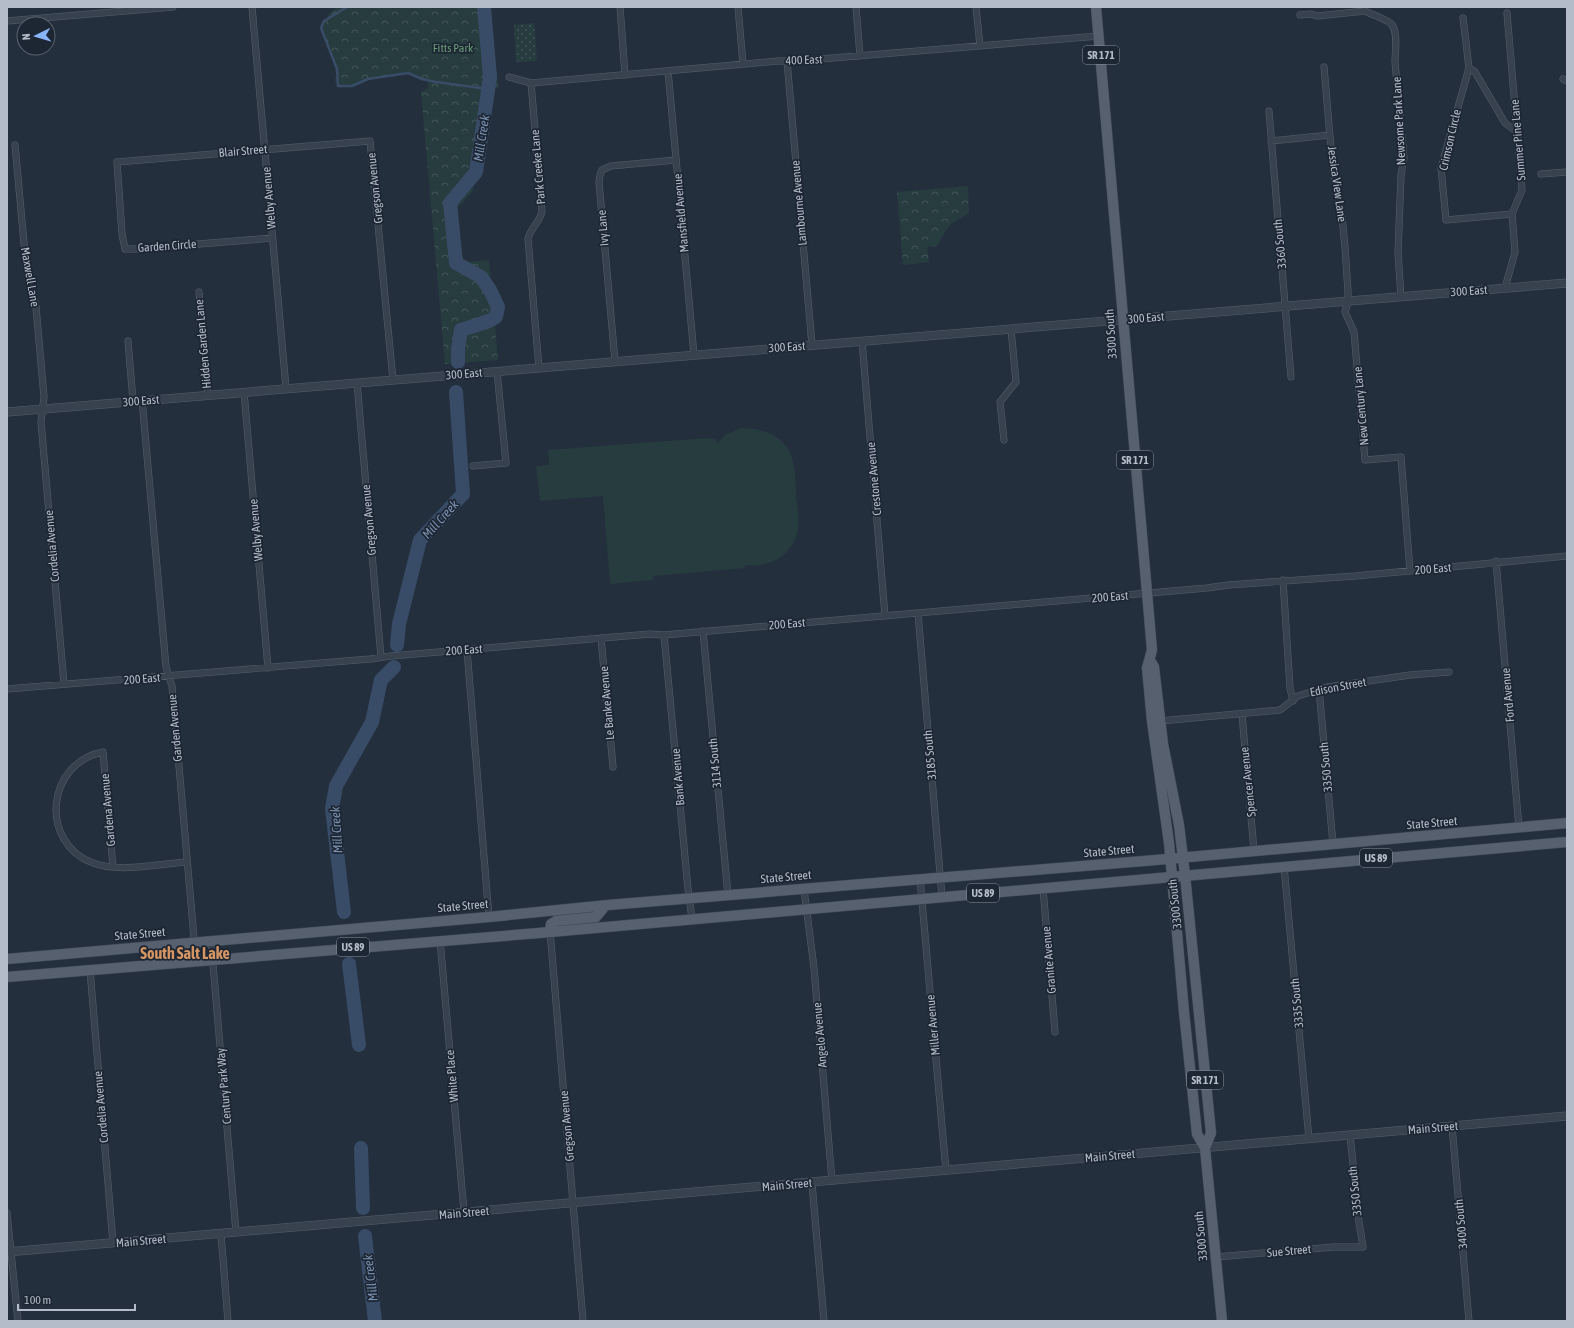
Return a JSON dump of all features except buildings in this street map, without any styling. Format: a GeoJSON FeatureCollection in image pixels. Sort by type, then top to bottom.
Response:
{"type":"FeatureCollection","features":[{"type":"Feature","properties":{"kind":"main road","name":"3300 South"},"geometry":{"type":"LineString","coordinates":[[1096,7],[1120,268],[1123,320],[1152,650],[1147,668],[1152,720],[1171,859],[1194,1110],[1197,1134],[1205,1148],[1222,1321]]}},
{"type":"Feature","properties":{"kind":"main road","name":"3300 South"},"geometry":{"type":"LineString","coordinates":[[1150,660],[1154,667],[1163,744],[1179,825],[1186,875],[1211,1132],[1205,1148]]}},
{"type":"Feature","properties":{"kind":"main road","name":"State Street"},"geometry":{"type":"LineString","coordinates":[[7,959],[728,895],[1183,858],[1567,823]]}},
{"type":"Feature","properties":{"kind":"main road","name":"US 89"},"geometry":{"type":"LineString","coordinates":[[7,977],[550,932],[1567,842]]}},
{"type":"Feature","properties":{"kind":"main road"},"geometry":{"type":"LineString","coordinates":[[550,932],[551,924],[556,921],[596,917],[605,906]]}},
{"type":"Feature","properties":{"kind":"street"},"geometry":{"type":"LineString","coordinates":[[7,21],[173,7]]}},
{"type":"Feature","properties":{"kind":"street","name":"Welby Avenue"},"geometry":{"type":"LineString","coordinates":[[252,7],[286,388]]}},
{"type":"Feature","properties":{"kind":"street"},"geometry":{"type":"LineString","coordinates":[[620,7],[626,74]]}},
{"type":"Feature","properties":{"kind":"street"},"geometry":{"type":"LineString","coordinates":[[738,7],[743,64]]}},
{"type":"Feature","properties":{"kind":"street"},"geometry":{"type":"LineString","coordinates":[[856,7],[860,56]]}},
{"type":"Feature","properties":{"kind":"street"},"geometry":{"type":"LineString","coordinates":[[976,7],[980,46]]}},
{"type":"Feature","properties":{"kind":"street"},"geometry":{"type":"LineString","coordinates":[[1300,15],[1311,14],[1317,16],[1364,9]]}},
{"type":"Feature","properties":{"kind":"street","name":"Newsome Park Lane"},"geometry":{"type":"LineString","coordinates":[[1364,9],[1391,23],[1395,29],[1397,46],[1395,62],[1404,158],[1401,175],[1398,253],[1401,297]]}},
{"type":"Feature","properties":{"kind":"street","name":"Summer Pine Lane"},"geometry":{"type":"LineString","coordinates":[[1505,288],[1515,252],[1512,214],[1522,190],[1507,13]]}},
{"type":"Feature","properties":{"kind":"street","name":"Crimson Circle"},"geometry":{"type":"LineString","coordinates":[[1463,18],[1469,68],[1441,168],[1446,220],[1512,214]]}},
{"type":"Feature","properties":{"kind":"street","name":"400 East"},"geometry":{"type":"LineString","coordinates":[[509,78],[531,82],[1099,36]]}},
{"type":"Feature","properties":{"kind":"street","name":"Lambourne Avenue"},"geometry":{"type":"LineString","coordinates":[[787,61],[812,345]]}},
{"type":"Feature","properties":{"kind":"street","name":"Jessica View Lane"},"geometry":{"type":"LineString","coordinates":[[1324,67],[1334,177],[1342,217],[1348,301]]}},
{"type":"Feature","properties":{"kind":"street"},"geometry":{"type":"LineString","coordinates":[[1469,68],[1475,72],[1505,123],[1517,132]]}},
{"type":"Feature","properties":{"kind":"street","name":"Mansfield Avenue"},"geometry":{"type":"LineString","coordinates":[[668,71],[694,355]]}},
{"type":"Feature","properties":{"kind":"street","name":"Park Creeke Lane"},"geometry":{"type":"LineString","coordinates":[[531,82],[542,212],[540,219],[529,233],[528,239],[539,368]]}},
{"type":"Feature","properties":{"kind":"street","name":"3360 South"},"geometry":{"type":"LineString","coordinates":[[1269,111],[1291,377]]}},
{"type":"Feature","properties":{"kind":"street"},"geometry":{"type":"LineString","coordinates":[[1271,141],[1330,135]]}},
{"type":"Feature","properties":{"kind":"street","name":"Blair Street"},"geometry":{"type":"LineString","coordinates":[[117,162],[370,140]]}},
{"type":"Feature","properties":{"kind":"street","name":"Gregson Avenue"},"geometry":{"type":"LineString","coordinates":[[370,140],[393,380]]}},
{"type":"Feature","properties":{"kind":"street","name":"Maxwell Lane"},"geometry":{"type":"LineString","coordinates":[[15,145],[26,265],[36,307],[44,395],[43,409]]}},
{"type":"Feature","properties":{"kind":"street","name":"Ivy Lane"},"geometry":{"type":"LineString","coordinates":[[615,361],[599,182],[600,175],[602,170],[611,166],[676,160]]}},
{"type":"Feature","properties":{"kind":"street","name":"Garden Circle"},"geometry":{"type":"LineString","coordinates":[[117,162],[122,234],[125,249],[273,238]]}},
{"type":"Feature","properties":{"kind":"street"},"geometry":{"type":"LineString","coordinates":[[1541,174],[1567,172]]}},
{"type":"Feature","properties":{"kind":"street","name":"300 East"},"geometry":{"type":"LineString","coordinates":[[7,412],[1567,283]]}},
{"type":"Feature","properties":{"kind":"street","name":"Hidden Garden Lane"},"geometry":{"type":"LineString","coordinates":[[199,292],[208,395]]}},
{"type":"Feature","properties":{"kind":"street","name":"New Century Lane"},"geometry":{"type":"LineString","coordinates":[[1348,301],[1346,312],[1354,332],[1365,460],[1401,457],[1410,571]]}},
{"type":"Feature","properties":{"kind":"street"},"geometry":{"type":"LineString","coordinates":[[1004,440],[1000,402],[1016,382],[1011,329]]}},
{"type":"Feature","properties":{"kind":"street","name":"Garden Avenue"},"geometry":{"type":"LineString","coordinates":[[128,341],[138,401],[166,667],[172,686],[196,961]]}},
{"type":"Feature","properties":{"kind":"street","name":"Crestone Avenue"},"geometry":{"type":"LineString","coordinates":[[862,341],[885,616]]}},
{"type":"Feature","properties":{"kind":"street"},"geometry":{"type":"LineString","coordinates":[[473,466],[506,463],[498,371]]}},
{"type":"Feature","properties":{"kind":"street","name":"Gregson Avenue"},"geometry":{"type":"LineString","coordinates":[[357,382],[381,657]]}},
{"type":"Feature","properties":{"kind":"street","name":"Welby Avenue"},"geometry":{"type":"LineString","coordinates":[[244,392],[268,668]]}},
{"type":"Feature","properties":{"kind":"street","name":"Cordelia Avenue"},"geometry":{"type":"LineString","coordinates":[[43,409],[41,422],[64,684]]}},
{"type":"Feature","properties":{"kind":"street","name":"200 East"},"geometry":{"type":"LineString","coordinates":[[7,689],[268,668],[601,638],[703,631],[1147,594],[1283,580],[1410,571],[1496,561],[1567,556]]}},
{"type":"Feature","properties":{"kind":"street","name":"Ford Avenue"},"geometry":{"type":"LineString","coordinates":[[1496,561],[1519,828]]}},
{"type":"Feature","properties":{"kind":"street"},"geometry":{"type":"LineString","coordinates":[[1283,580],[1290,688],[1293,701]]}},
{"type":"Feature","properties":{"kind":"street","name":"3185 South"},"geometry":{"type":"LineString","coordinates":[[918,613],[942,897]]}},
{"type":"Feature","properties":{"kind":"street","name":"3114 South"},"geometry":{"type":"LineString","coordinates":[[703,631],[728,895]]}},
{"type":"Feature","properties":{"kind":"street","name":"Bank Avenue"},"geometry":{"type":"LineString","coordinates":[[664,634],[692,919]]}},
{"type":"Feature","properties":{"kind":"street","name":"Le Banke Avenue"},"geometry":{"type":"LineString","coordinates":[[601,638],[612,768]]}},
{"type":"Feature","properties":{"kind":"street"},"geometry":{"type":"LineString","coordinates":[[467,650],[490,917]]}},
{"type":"Feature","properties":{"kind":"street","name":"Edison Street"},"geometry":{"type":"LineString","coordinates":[[1160,721],[1280,710],[1298,696],[1320,689],[1410,675],[1449,672]]}},
{"type":"Feature","properties":{"kind":"street","name":"3350 South"},"geometry":{"type":"LineString","coordinates":[[1320,689],[1332,844]]}},
{"type":"Feature","properties":{"kind":"street","name":"Spencer Avenue"},"geometry":{"type":"LineString","coordinates":[[1242,714],[1254,851]]}},
{"type":"Feature","properties":{"kind":"street","name":"Gardena Avenue"},"geometry":{"type":"LineString","coordinates":[[103,752],[113,867],[92,863],[78,855],[62,836],[56,813],[57,798],[66,776],[83,760],[103,752]]}},
{"type":"Feature","properties":{"kind":"street"},"geometry":{"type":"LineString","coordinates":[[113,867],[126,868],[187,862]]}},
{"type":"Feature","properties":{"kind":"street","name":"3335 South"},"geometry":{"type":"LineString","coordinates":[[1284,866],[1309,1139]]}},
{"type":"Feature","properties":{"kind":"street","name":"Miller Avenue"},"geometry":{"type":"LineString","coordinates":[[920,879],[946,1171]]}},
{"type":"Feature","properties":{"kind":"street","name":"Granite Avenue"},"geometry":{"type":"LineString","coordinates":[[1043,888],[1055,1032]]}},
{"type":"Feature","properties":{"kind":"street","name":"Angelo Avenue"},"geometry":{"type":"LineString","coordinates":[[804,889],[814,968],[832,1181]]}},
{"type":"Feature","properties":{"kind":"street","name":"Gregson Avenue"},"geometry":{"type":"LineString","coordinates":[[550,932],[583,1321]]}},
{"type":"Feature","properties":{"kind":"street","name":"White Place"},"geometry":{"type":"LineString","coordinates":[[440,940],[464,1212]]}},
{"type":"Feature","properties":{"kind":"street","name":"Century Park Way"},"geometry":{"type":"LineString","coordinates":[[211,941],[236,1232]]}},
{"type":"Feature","properties":{"kind":"street","name":"Cordelia Avenue"},"geometry":{"type":"LineString","coordinates":[[90,970],[113,1243]]}},
{"type":"Feature","properties":{"kind":"street","name":"Main Street"},"geometry":{"type":"LineString","coordinates":[[9,1252],[464,1212],[573,1204],[1567,1116]]}},
{"type":"Feature","properties":{"kind":"street","name":"3400 South"},"geometry":{"type":"LineString","coordinates":[[1452,1126],[1469,1321]]}},
{"type":"Feature","properties":{"kind":"street","name":"3350 South"},"geometry":{"type":"LineString","coordinates":[[1350,1135],[1363,1247]]}},
{"type":"Feature","properties":{"kind":"street"},"geometry":{"type":"LineString","coordinates":[[812,1183],[824,1321]]}},
{"type":"Feature","properties":{"kind":"street"},"geometry":{"type":"LineString","coordinates":[[7,1213],[9,1252],[18,1321]]}},
{"type":"Feature","properties":{"kind":"street"},"geometry":{"type":"LineString","coordinates":[[221,1234],[228,1321]]}},
{"type":"Feature","properties":{"kind":"street","name":"Sue Street"},"geometry":{"type":"LineString","coordinates":[[1216,1258],[1334,1247],[1363,1247]]}},
{"type":"Feature","properties":{"kind":"green space","name":"Fitts Park"},"geometry":{"type":"Polygon","coordinates":[[[337,7],[490,7],[498,88],[490,89],[491,119],[482,157],[483,167],[478,168],[472,192],[457,208],[461,256],[467,262],[489,260],[492,285],[501,310],[501,315],[495,326],[498,360],[445,364],[421,92],[428,88],[428,80],[408,73],[368,79],[352,86],[338,86],[335,81],[337,69],[321,28],[329,14],[337,7]]]}},
{"type":"Feature","properties":{"kind":"green space"},"geometry":{"type":"Polygon","coordinates":[[[534,23],[537,61],[516,62],[514,25],[534,23]]]}},
{"type":"Feature","properties":{"kind":"green space"},"geometry":{"type":"Polygon","coordinates":[[[968,186],[969,213],[951,224],[937,246],[927,247],[929,262],[903,265],[897,192],[968,186]]]}},
{"type":"Feature","properties":{"kind":"green space"},"geometry":{"type":"Polygon","coordinates":[[[741,428],[750,428],[766,432],[780,440],[790,453],[794,466],[799,525],[796,538],[792,546],[780,558],[772,562],[746,565],[744,568],[653,576],[653,580],[610,584],[603,496],[540,501],[536,466],[549,465],[548,450],[707,438],[717,440],[717,444],[725,435],[741,428]]]}},
{"type":"Feature","properties":{"kind":"waterway"},"geometry":{"type":"LineString","coordinates":[[347,7],[324,21],[321,28],[337,69],[338,86],[352,86],[368,79],[408,73],[422,79],[436,82],[488,89]]}},
{"type":"Feature","properties":{"kind":"waterway","name":"Mill Creek"},"geometry":{"type":"LineString","coordinates":[[458,362],[458,349],[461,330],[489,321],[496,317],[498,307],[490,290],[481,277],[456,263],[450,203],[476,172],[490,77],[484,7]]}},
{"type":"Feature","properties":{"kind":"waterway","name":"Mill Creek"},"geometry":{"type":"LineString","coordinates":[[397,645],[399,624],[420,540],[463,494],[456,392]]}},
{"type":"Feature","properties":{"kind":"waterway","name":"Mill Creek"},"geometry":{"type":"LineString","coordinates":[[344,912],[332,809],[336,786],[372,722],[381,680],[394,667]]}},
{"type":"Feature","properties":{"kind":"waterway","name":"Mill Creek"},"geometry":{"type":"LineString","coordinates":[[349,964],[359,1045]]}},
{"type":"Feature","properties":{"kind":"waterway","name":"Mill Creek"},"geometry":{"type":"LineString","coordinates":[[361,1148],[363,1208]]}},
{"type":"Feature","properties":{"kind":"waterway","name":"Mill Creek"},"geometry":{"type":"LineString","coordinates":[[365,1236],[375,1321]]}},
{"type":"Feature","properties":{"kind":"district","name":"South Salt Lake"},"geometry":{"type":"Point","coordinates":[185,953]}}]}
